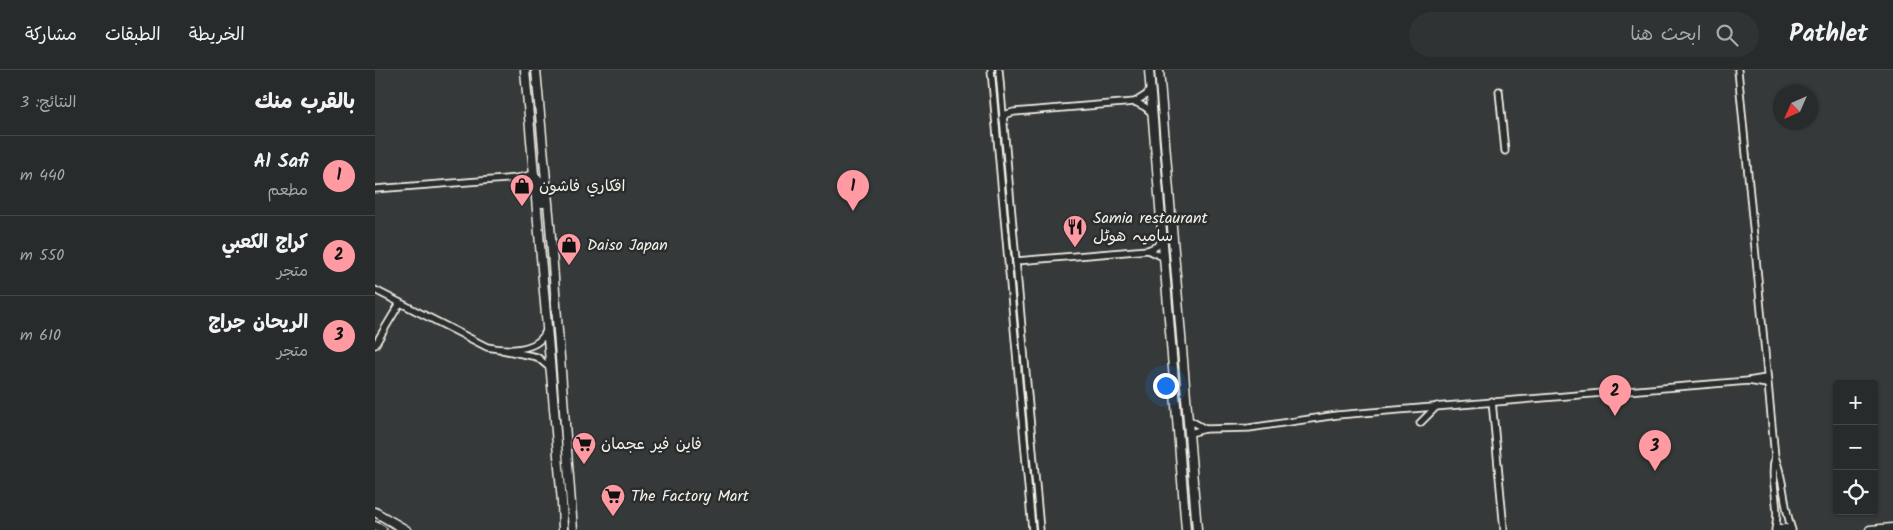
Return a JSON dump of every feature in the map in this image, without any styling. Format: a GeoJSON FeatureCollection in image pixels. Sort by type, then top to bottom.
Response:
{"type":"FeatureCollection","features":[{"type":"Feature","properties":{"kind":"main road"},"geometry":{"type":"LineString","coordinates":[[525,70],[563,530]]}},
{"type":"Feature","properties":{"kind":"main road"},"geometry":{"type":"LineString","coordinates":[[536,70],[550,225],[573,530]]}},
{"type":"Feature","properties":{"kind":"main road"},"geometry":{"type":"LineString","coordinates":[[1149,70],[1186,530]]}},
{"type":"Feature","properties":{"kind":"main road"},"geometry":{"type":"LineString","coordinates":[[1159,70],[1197,530]]}},
{"type":"Feature","properties":{"kind":"main road"},"geometry":{"type":"LineString","coordinates":[[534,175],[541,183],[544,217],[550,225]]}},
{"type":"Feature","properties":{"kind":"main road"},"geometry":{"type":"LineString","coordinates":[[1176,389],[1180,396],[1183,426],[1190,433]]}},
{"type":"Feature","properties":{"kind":"main road"},"geometry":{"type":"LineString","coordinates":[[375,512],[406,530]]}},
{"type":"Feature","properties":{"kind":"main road"},"geometry":{"type":"LineString","coordinates":[[375,526],[382,530]]}},
{"type":"Feature","properties":{"kind":"main road"},"geometry":{"type":"LineString","coordinates":[[1776,530],[1785,528],[1791,530]]}},
{"type":"Feature","properties":{"kind":"main road"},"geometry":{"type":"LineString","coordinates":[[1870,530],[1893,528]]}},
{"type":"Feature","properties":{"kind":"street"},"geometry":{"type":"LineString","coordinates":[[991,70],[1032,530]]}},
{"type":"Feature","properties":{"kind":"street"},"geometry":{"type":"LineString","coordinates":[[999,70],[1040,530]]}},
{"type":"Feature","properties":{"kind":"street"},"geometry":{"type":"LineString","coordinates":[[1738,70],[1766,381],[1775,457],[1779,468],[1791,530]]}},
{"type":"Feature","properties":{"kind":"street"},"geometry":{"type":"LineString","coordinates":[[1002,118],[1014,112],[1135,102],[1143,98],[1151,88]]}},
{"type":"Feature","properties":{"kind":"street"},"geometry":{"type":"LineString","coordinates":[[1499,92],[1505,151]]}},
{"type":"Feature","properties":{"kind":"street"},"geometry":{"type":"LineString","coordinates":[[1135,102],[1153,114]]}},
{"type":"Feature","properties":{"kind":"street"},"geometry":{"type":"LineString","coordinates":[[1002,103],[1014,112]]}},
{"type":"Feature","properties":{"kind":"street"},"geometry":{"type":"LineString","coordinates":[[375,189],[518,178],[534,175]]}},
{"type":"Feature","properties":{"kind":"street"},"geometry":{"type":"LineString","coordinates":[[518,178],[530,184],[535,191]]}},
{"type":"Feature","properties":{"kind":"street"},"geometry":{"type":"LineString","coordinates":[[1016,261],[1148,250],[1157,246],[1163,239]]}},
{"type":"Feature","properties":{"kind":"street"},"geometry":{"type":"LineString","coordinates":[[1148,250],[1165,258]]}},
{"type":"Feature","properties":{"kind":"street"},"geometry":{"type":"LineString","coordinates":[[375,290],[478,343],[509,352],[537,357],[550,368]]}},
{"type":"Feature","properties":{"kind":"street"},"geometry":{"type":"LineString","coordinates":[[375,345],[400,304]]}},
{"type":"Feature","properties":{"kind":"street"},"geometry":{"type":"LineString","coordinates":[[500,349],[533,345],[541,340],[547,329]]}},
{"type":"Feature","properties":{"kind":"street"},"geometry":{"type":"LineString","coordinates":[[1190,433],[1205,429],[1249,428],[1337,415],[1492,401],[1766,381]]}},
{"type":"Feature","properties":{"kind":"street"},"geometry":{"type":"LineString","coordinates":[[1492,401],[1504,530]]}},
{"type":"Feature","properties":{"kind":"street"},"geometry":{"type":"LineString","coordinates":[[1420,423],[1437,406]]}},
{"type":"Feature","properties":{"kind":"street"},"geometry":{"type":"LineString","coordinates":[[1189,420],[1205,429]]}},
{"type":"Feature","properties":{"kind":"street"},"geometry":{"type":"LineString","coordinates":[[1775,457],[1773,471],[1777,517],[1776,530]]}},
{"type":"Feature","properties":{"kind":"place","name":"افكاري فاشون"},"geometry":{"type":"Point","coordinates":[522,207]}},
{"type":"Feature","properties":{"kind":"place","name":"Al Safi"},"geometry":{"type":"Point","coordinates":[853,211]}},
{"type":"Feature","properties":{"kind":"place","name":"Samia restaurant سامیہ ھوٹل"},"geometry":{"type":"Point","coordinates":[1075,248]}},
{"type":"Feature","properties":{"kind":"place","name":"Daiso Japan"},"geometry":{"type":"Point","coordinates":[569,266]}},
{"type":"Feature","properties":{"kind":"place","name":"كراج الكعبي"},"geometry":{"type":"Point","coordinates":[1615,416]}},
{"type":"Feature","properties":{"kind":"place","name":"فاين فير عجمان"},"geometry":{"type":"Point","coordinates":[584,465]}},
{"type":"Feature","properties":{"kind":"place","name":"الريحان جراج"},"geometry":{"type":"Point","coordinates":[1655,471]}},
{"type":"Feature","properties":{"kind":"place","name":"The Factory Mart"},"geometry":{"type":"Point","coordinates":[613,517]}}]}
